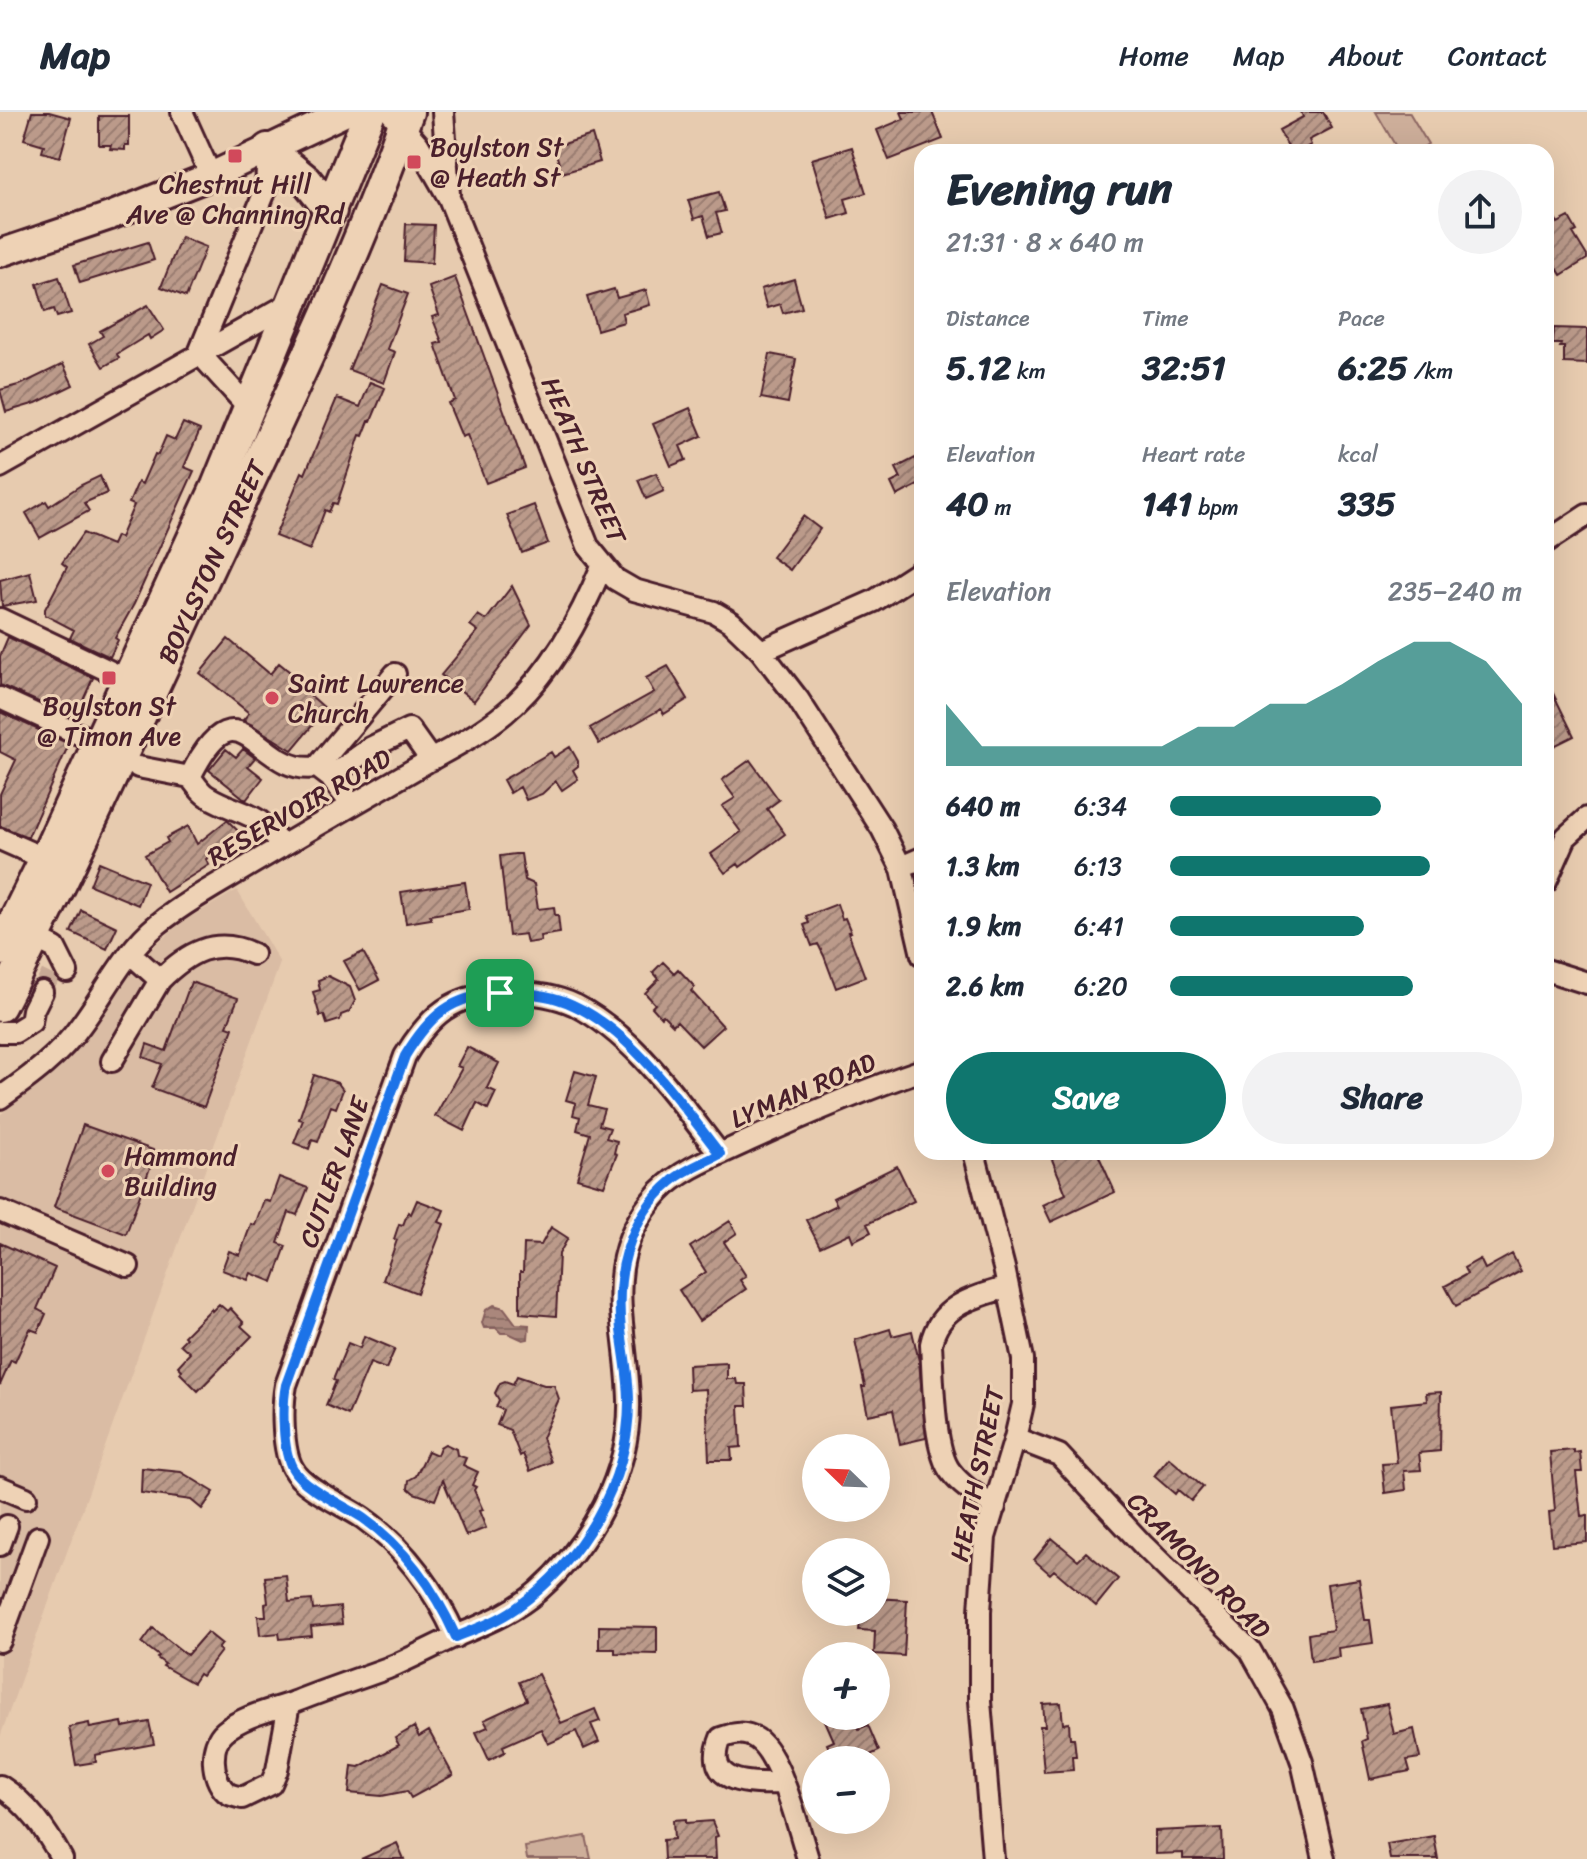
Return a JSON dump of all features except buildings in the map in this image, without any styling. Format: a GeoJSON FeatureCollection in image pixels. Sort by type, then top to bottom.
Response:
{"type":"FeatureCollection","features":[{"type":"Feature","properties":{"kind":"highway","name":"BOYLSTON STREET"},"geometry":{"type":"LineString","coordinates":[[0,948],[45,859],[197,530],[370,112]]}},
{"type":"Feature","properties":{"kind":"highway","name":"BOYLSTON STREET"},"geometry":{"type":"LineString","coordinates":[[0,1006],[275,431],[325,317],[400,116]]}},
{"type":"Feature","properties":{"kind":"highway"},"geometry":{"type":"LineString","coordinates":[[268,149],[306,180],[331,211]]}},
{"type":"Feature","properties":{"kind":"main road"},"geometry":{"type":"LineString","coordinates":[[0,253],[110,216],[211,176],[346,112]]}},
{"type":"Feature","properties":{"kind":"street"},"geometry":{"type":"LineString","coordinates":[[182,112],[211,176]]}},
{"type":"Feature","properties":{"kind":"street"},"geometry":{"type":"LineString","coordinates":[[432,167],[432,137],[442,112]]}},
{"type":"Feature","properties":{"kind":"street"},"geometry":{"type":"LineString","coordinates":[[442,112],[449,198]]}},
{"type":"Feature","properties":{"kind":"street","name":"HEATH STREET"},"geometry":{"type":"LineString","coordinates":[[400,116],[449,198],[588,546],[615,579],[634,590],[714,612],[731,622],[761,651],[798,699],[875,817],[901,867],[914,916]]}},
{"type":"Feature","properties":{"kind":"street"},"geometry":{"type":"LineString","coordinates":[[199,353],[266,189],[268,149]]}},
{"type":"Feature","properties":{"kind":"street"},"geometry":{"type":"LineString","coordinates":[[0,467],[294,301]]}},
{"type":"Feature","properties":{"kind":"street"},"geometry":{"type":"LineString","coordinates":[[199,353],[249,408]]}},
{"type":"Feature","properties":{"kind":"street"},"geometry":{"type":"LineString","coordinates":[[1554,537],[1587,515]]}},
{"type":"Feature","properties":{"kind":"street","name":"RESERVOIR ROAD"},"geometry":{"type":"LineString","coordinates":[[4,1089],[72,1038],[130,953],[158,924],[281,847],[477,735],[516,703],[543,672],[568,635],[590,597],[602,566]]}},
{"type":"Feature","properties":{"kind":"street"},"geometry":{"type":"LineString","coordinates":[[761,651],[874,601],[914,575]]}},
{"type":"Feature","properties":{"kind":"street"},"geometry":{"type":"LineString","coordinates":[[0,619],[128,680]]}},
{"type":"Feature","properties":{"kind":"street"},"geometry":{"type":"LineString","coordinates":[[323,772],[395,674]]}},
{"type":"Feature","properties":{"kind":"street"},"geometry":{"type":"LineString","coordinates":[[0,698],[98,743]]}},
{"type":"Feature","properties":{"kind":"street"},"geometry":{"type":"LineString","coordinates":[[190,777],[202,752],[216,737],[228,731],[240,731],[281,761],[323,772],[409,729],[431,760]]}},
{"type":"Feature","properties":{"kind":"street"},"geometry":{"type":"LineString","coordinates":[[138,767],[190,777],[204,795],[259,818],[272,830],[281,847]]}},
{"type":"Feature","properties":{"kind":"street"},"geometry":{"type":"LineString","coordinates":[[323,772],[352,805]]}},
{"type":"Feature","properties":{"kind":"street"},"geometry":{"type":"LineString","coordinates":[[1554,864],[1566,837],[1587,818]]}},
{"type":"Feature","properties":{"kind":"street"},"geometry":{"type":"LineString","coordinates":[[0,839],[45,859]]}},
{"type":"Feature","properties":{"kind":"street"},"geometry":{"type":"LineString","coordinates":[[901,867],[914,861]]}},
{"type":"Feature","properties":{"kind":"street"},"geometry":{"type":"LineString","coordinates":[[35,938],[55,948],[61,965]]}},
{"type":"Feature","properties":{"kind":"street"},"geometry":{"type":"LineString","coordinates":[[112,1061],[160,980],[178,962],[208,947],[236,946],[253,954]]}},
{"type":"Feature","properties":{"kind":"street"},"geometry":{"type":"LineString","coordinates":[[130,953],[160,980]]}},
{"type":"Feature","properties":{"kind":"street"},"geometry":{"type":"LineString","coordinates":[[1554,973],[1587,983]]}},
{"type":"Feature","properties":{"kind":"street","name":"CUTLER LANE"},"geometry":{"type":"LineString","coordinates":[[456,1637],[446,1614],[394,1543],[364,1518],[306,1483],[294,1472],[289,1458],[283,1408],[286,1385],[405,1056],[430,1021],[460,1000],[477,994],[500,993],[556,998],[591,1016],[626,1044],[668,1088],[720,1154]]}},
{"type":"Feature","properties":{"kind":"street"},"geometry":{"type":"LineString","coordinates":[[0,1032],[15,1032],[45,1013],[48,995]]}},
{"type":"Feature","properties":{"kind":"street","name":"LYMAN ROAD"},"geometry":{"type":"LineString","coordinates":[[289,1704],[277,1770],[271,1784],[242,1798],[228,1794],[221,1787],[214,1767],[214,1752],[222,1733],[256,1714],[391,1667],[514,1610],[545,1584],[587,1537],[613,1484],[628,1430],[629,1402],[620,1305],[627,1247],[643,1214],[660,1191],[675,1178],[720,1154],[811,1113],[914,1073]]}},
{"type":"Feature","properties":{"kind":"street","name":"HEATH STREET"},"geometry":{"type":"LineString","coordinates":[[976,1160],[1023,1359],[1023,1404],[985,1537],[980,1611],[980,1701],[993,1859]]}},
{"type":"Feature","properties":{"kind":"street"},"geometry":{"type":"LineString","coordinates":[[0,1211],[128,1266]]}},
{"type":"Feature","properties":{"kind":"street"},"geometry":{"type":"LineString","coordinates":[[995,1507],[949,1471],[940,1450],[931,1344],[934,1329],[945,1314],[967,1299],[1008,1287]]}},
{"type":"Feature","properties":{"kind":"street","name":"CRAMOND ROAD"},"geometry":{"type":"LineString","coordinates":[[1015,1438],[1059,1455],[1144,1546],[1250,1650],[1283,1709],[1298,1749],[1324,1859]]}},
{"type":"Feature","properties":{"kind":"street"},"geometry":{"type":"LineString","coordinates":[[0,1487],[26,1498]]}},
{"type":"Feature","properties":{"kind":"street"},"geometry":{"type":"LineString","coordinates":[[0,1641],[38,1537]]}},
{"type":"Feature","properties":{"kind":"street"},"geometry":{"type":"LineString","coordinates":[[782,1783],[808,1859]]}},
{"type":"Feature","properties":{"kind":"street"},"geometry":{"type":"LineString","coordinates":[[0,1786],[30,1810],[62,1859]]}},
{"type":"Feature","properties":{"kind":"shaded area"},"geometry":{"type":"Polygon","coordinates":[[[1376,112],[1409,112],[1428,144],[1394,144],[1376,112]]]}},
{"type":"Feature","properties":{"kind":"shaded area"},"geometry":{"type":"Polygon","coordinates":[[[237,890],[280,963],[0,1737],[0,1115],[66,1062],[151,949],[182,922],[237,890]]]}},
{"type":"Feature","properties":{"kind":"shaded area"},"geometry":{"type":"Polygon","coordinates":[[[494,1305],[504,1308],[516,1324],[529,1325],[528,1339],[501,1333],[496,1328],[484,1328],[482,1323],[486,1310],[494,1305]]]}},
{"type":"Feature","properties":{"kind":"shaded area"},"geometry":{"type":"Polygon","coordinates":[[[586,1836],[591,1859],[527,1859],[525,1847],[586,1836]]]}},
{"type":"Feature","properties":{"kind":"tunnel"},"geometry":{"type":"LineString","coordinates":[[42,992],[55,966]]}},
{"type":"Feature","properties":{"kind":"place","name":"Chestnut Hill Ave @ Channing Rd"},"geometry":{"type":"Point","coordinates":[235,156]}},
{"type":"Feature","properties":{"kind":"place","name":"Boylston St @ Heath St"},"geometry":{"type":"Point","coordinates":[414,162]}},
{"type":"Feature","properties":{"kind":"place","name":"Boylston St @ Timon Ave"},"geometry":{"type":"Point","coordinates":[109,678]}},
{"type":"Feature","properties":{"kind":"place","name":"Saint Lawrence Church"},"geometry":{"type":"Point","coordinates":[272,698]}},
{"type":"Feature","properties":{"kind":"place","name":"Hammond Building"},"geometry":{"type":"Point","coordinates":[108,1171]}},
{"type":"Feature","properties":{"kind":"route"},"geometry":{"type":"LineString","coordinates":[[500,993],[556,998],[591,1016],[626,1044],[668,1088],[720,1154],[675,1178],[660,1191],[638,1222],[627,1247],[620,1305],[629,1402],[628,1430],[613,1484],[587,1537],[553,1577],[514,1610],[456,1637],[446,1614],[404,1554],[364,1518],[306,1483],[294,1472],[289,1458],[283,1408],[286,1385],[405,1056],[430,1021],[450,1005],[477,994],[500,993]]}}]}
